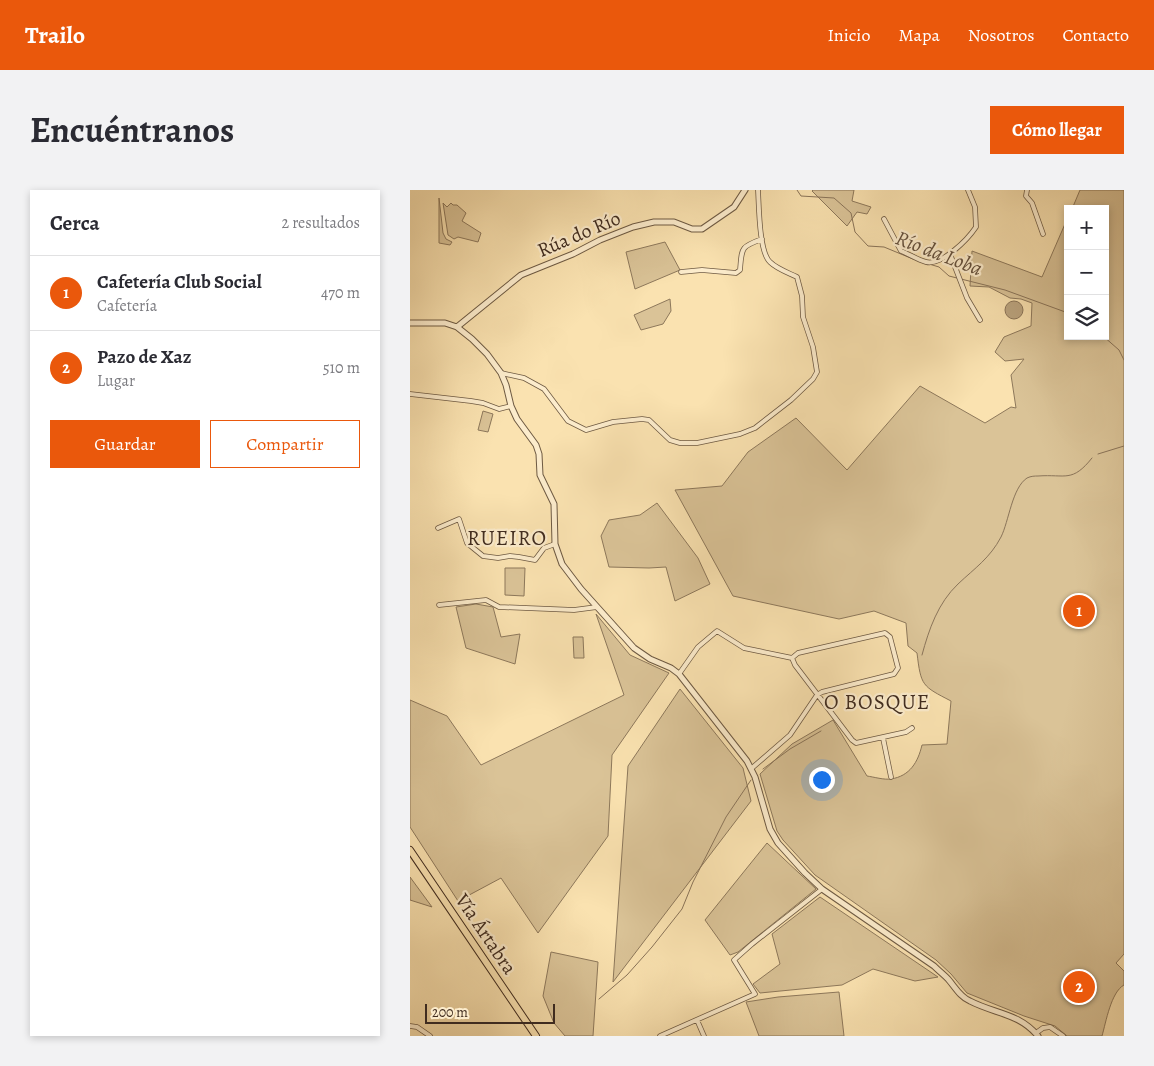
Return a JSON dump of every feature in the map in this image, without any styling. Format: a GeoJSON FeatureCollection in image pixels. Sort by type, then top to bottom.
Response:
{"type":"FeatureCollection","features":[{"type":"Feature","properties":{"kind":"highway","name":"Vía Ártabra"},"geometry":{"type":"LineString","coordinates":[[410,850],[536,1036]]}},
{"type":"Feature","properties":{"kind":"street","name":"Rúa do Río"},"geometry":{"type":"LineString","coordinates":[[457,327],[521,275],[634,227],[654,222],[674,222],[692,229],[702,229],[734,207],[745,190]]}},
{"type":"Feature","properties":{"kind":"street"},"geometry":{"type":"LineString","coordinates":[[501,373],[524,378],[544,389],[568,421],[586,430],[613,422],[642,419],[649,420],[670,440],[680,443],[697,443],[740,434],[755,428],[791,400],[814,378],[817,372],[813,347],[803,317],[802,296],[797,277],[768,261],[766,256],[762,239],[758,190]]}},
{"type":"Feature","properties":{"kind":"street"},"geometry":{"type":"LineString","coordinates":[[884,219],[901,251],[926,262],[935,262],[950,254],[976,226],[975,207],[968,190]]}},
{"type":"Feature","properties":{"kind":"street"},"geometry":{"type":"LineString","coordinates":[[1027,190],[1026,196],[1032,204],[1043,234]]}},
{"type":"Feature","properties":{"kind":"street"},"geometry":{"type":"LineString","coordinates":[[681,272],[702,270],[736,273],[740,270],[741,253],[746,245],[762,239]]}},
{"type":"Feature","properties":{"kind":"street"},"geometry":{"type":"LineString","coordinates":[[950,254],[967,298],[980,320]]}},
{"type":"Feature","properties":{"kind":"street"},"geometry":{"type":"LineString","coordinates":[[410,323],[444,323],[457,327],[487,354],[501,373],[517,419],[536,445],[540,475],[555,512],[555,544],[562,564],[634,648],[650,659],[671,668],[679,674],[733,741],[752,768],[773,836],[805,873],[822,889],[934,966],[962,997],[1016,1018],[1025,1023],[1037,1035],[1043,1028],[1050,1027],[1063,1036]]}},
{"type":"Feature","properties":{"kind":"street"},"geometry":{"type":"LineString","coordinates":[[410,394],[483,403],[499,409],[511,406]]}},
{"type":"Feature","properties":{"kind":"street"},"geometry":{"type":"LineString","coordinates":[[438,528],[459,519],[467,543],[483,556],[490,558],[510,556],[535,560],[544,548],[555,544]]}},
{"type":"Feature","properties":{"kind":"street"},"geometry":{"type":"LineString","coordinates":[[439,605],[486,600],[499,607],[574,610],[597,607]]}},
{"type":"Feature","properties":{"kind":"street"},"geometry":{"type":"LineString","coordinates":[[679,674],[698,646],[717,631],[744,648],[792,658]]}},
{"type":"Feature","properties":{"kind":"street"},"geometry":{"type":"LineString","coordinates":[[752,768],[790,735],[817,695],[822,692],[894,674],[898,668],[890,637],[881,632],[798,653],[792,658]]}},
{"type":"Feature","properties":{"kind":"street"},"geometry":{"type":"LineString","coordinates":[[792,658],[817,695],[856,743],[906,732],[912,728]]}},
{"type":"Feature","properties":{"kind":"street"},"geometry":{"type":"LineString","coordinates":[[883,738],[891,777]]}},
{"type":"Feature","properties":{"kind":"street"},"geometry":{"type":"LineString","coordinates":[[660,1036],[755,994],[734,960],[822,889]]}},
{"type":"Feature","properties":{"kind":"street"},"geometry":{"type":"LineString","coordinates":[[697,1020],[704,1036]]}},
{"type":"Feature","properties":{"kind":"street"},"geometry":{"type":"LineString","coordinates":[[410,1026],[417,1027],[430,1036]]}},
{"type":"Feature","properties":{"kind":"shaded area"},"geometry":{"type":"Polygon","coordinates":[[[813,190],[854,190],[852,201],[871,207],[867,214],[857,212],[847,226],[813,190]]]}},
{"type":"Feature","properties":{"kind":"shaded area"},"geometry":{"type":"Polygon","coordinates":[[[1080,190],[1124,190],[1124,954],[1116,963],[1124,971],[1124,985],[1119,989],[1112,1001],[1102,1036],[1067,1036],[1055,1026],[1024,1016],[967,993],[936,960],[815,875],[783,840],[777,831],[760,774],[792,744],[833,720],[867,776],[891,779],[903,775],[912,767],[922,745],[947,744],[951,701],[934,692],[922,679],[917,653],[908,646],[906,623],[874,611],[839,619],[733,596],[675,490],[722,486],[748,452],[796,418],[847,470],[920,386],[985,423],[1011,407],[1016,408],[1011,375],[1024,359],[1005,361],[995,352],[1004,337],[1031,326],[1032,303],[1010,298],[989,287],[970,286],[972,251],[1042,277],[1064,226],[1064,340],[1109,340],[1109,205],[1074,205],[1080,190]]]}},
{"type":"Feature","properties":{"kind":"shaded area"},"geometry":{"type":"Polygon","coordinates":[[[439,198],[443,233],[446,239],[452,242],[450,245],[439,243],[439,198]]]}},
{"type":"Feature","properties":{"kind":"shaded area"},"geometry":{"type":"Polygon","coordinates":[[[443,203],[447,207],[451,203],[457,205],[466,213],[462,221],[481,233],[478,242],[458,237],[454,239],[448,235],[443,203]]]}},
{"type":"Feature","properties":{"kind":"shaded area"},"geometry":{"type":"Polygon","coordinates":[[[665,242],[680,270],[635,289],[626,252],[665,242]]]}},
{"type":"Feature","properties":{"kind":"shaded area"},"geometry":{"type":"Polygon","coordinates":[[[670,299],[671,311],[663,324],[641,330],[634,315],[670,299]]]}},
{"type":"Feature","properties":{"kind":"shaded area"},"geometry":{"type":"Polygon","coordinates":[[[1014,301],[1020,304],[1023,310],[1020,316],[1014,319],[1008,316],[1005,310],[1008,304],[1014,301]]]}},
{"type":"Feature","properties":{"kind":"shaded area"},"geometry":{"type":"Polygon","coordinates":[[[483,411],[493,414],[488,432],[478,430],[483,411]]]}},
{"type":"Feature","properties":{"kind":"shaded area"},"geometry":{"type":"Polygon","coordinates":[[[657,503],[698,558],[710,584],[675,601],[666,567],[609,567],[601,536],[609,520],[640,515],[657,503]]]}},
{"type":"Feature","properties":{"kind":"shaded area"},"geometry":{"type":"Polygon","coordinates":[[[505,568],[525,568],[524,596],[505,595],[505,568]]]}},
{"type":"Feature","properties":{"kind":"shaded area"},"geometry":{"type":"Polygon","coordinates":[[[476,604],[493,607],[501,637],[520,634],[515,664],[466,648],[456,607],[476,604]]]}},
{"type":"Feature","properties":{"kind":"shaded area"},"geometry":{"type":"Polygon","coordinates":[[[596,614],[630,655],[669,673],[612,755],[608,836],[538,933],[501,878],[458,901],[410,827],[410,700],[447,716],[481,765],[624,695],[596,614]]]}},
{"type":"Feature","properties":{"kind":"shaded area"},"geometry":{"type":"Polygon","coordinates":[[[573,637],[583,637],[584,658],[574,658],[573,637]]]}},
{"type":"Feature","properties":{"kind":"shaded area"},"geometry":{"type":"Polygon","coordinates":[[[680,689],[743,768],[751,801],[613,982],[628,766],[680,689]]]}},
{"type":"Feature","properties":{"kind":"shaded area"},"geometry":{"type":"Polygon","coordinates":[[[767,843],[816,889],[738,952],[730,955],[705,920],[767,843]]]}},
{"type":"Feature","properties":{"kind":"shaded area"},"geometry":{"type":"Polygon","coordinates":[[[410,877],[432,907],[410,900],[410,877]]]}},
{"type":"Feature","properties":{"kind":"shaded area"},"geometry":{"type":"Polygon","coordinates":[[[820,897],[938,977],[915,981],[873,969],[842,985],[760,993],[753,984],[780,964],[772,934],[820,897]]]}},
{"type":"Feature","properties":{"kind":"shaded area"},"geometry":{"type":"Polygon","coordinates":[[[551,952],[598,962],[593,1036],[565,1036],[554,1023],[543,996],[551,952]]]}},
{"type":"Feature","properties":{"kind":"shaded area"},"geometry":{"type":"Polygon","coordinates":[[[839,992],[844,1036],[759,1036],[746,1002],[778,997],[839,992]]]}},
{"type":"Feature","properties":{"kind":"waterway","name":"Río da Loba"},"geometry":{"type":"LineString","coordinates":[[797,190],[801,196],[834,198],[851,213],[855,232],[868,246],[884,247],[913,259]]}},
{"type":"Feature","properties":{"kind":"waterway","name":"Río da Loba"},"geometry":{"type":"LineString","coordinates":[[929,264],[939,267],[949,276],[1005,290],[1064,312]]}},
{"type":"Feature","properties":{"kind":"waterway","name":"Río da Loba"},"geometry":{"type":"LineString","coordinates":[[1108,340],[1119,350],[1124,360]]}},
{"type":"Feature","properties":{"kind":"waterway"},"geometry":{"type":"LineString","coordinates":[[1098,454],[1124,446]]}},
{"type":"Feature","properties":{"kind":"waterway"},"geometry":{"type":"LineString","coordinates":[[922,655],[931,626],[945,599],[987,557],[997,544],[1004,530],[1014,497],[1022,483],[1027,478],[1033,476],[1068,476],[1074,474],[1092,458]]}},
{"type":"Feature","properties":{"kind":"waterway"},"geometry":{"type":"LineString","coordinates":[[763,769],[790,749],[821,731]]}},
{"type":"Feature","properties":{"kind":"waterway"},"geometry":{"type":"LineString","coordinates":[[599,999],[627,975],[682,909],[693,882],[726,817],[751,780]]}},
{"type":"Feature","properties":{"kind":"place","name":"Cafetería Club Social"},"geometry":{"type":"Point","coordinates":[1079,611]}},
{"type":"Feature","properties":{"kind":"place","name":"Pazo de Xaz"},"geometry":{"type":"Point","coordinates":[1079,987]}},
{"type":"Feature","properties":{"kind":"district","name":"RUEIRO"},"geometry":{"type":"Point","coordinates":[507,538]}},
{"type":"Feature","properties":{"kind":"district","name":"O BOSQUE"},"geometry":{"type":"Point","coordinates":[877,702]}}]}
